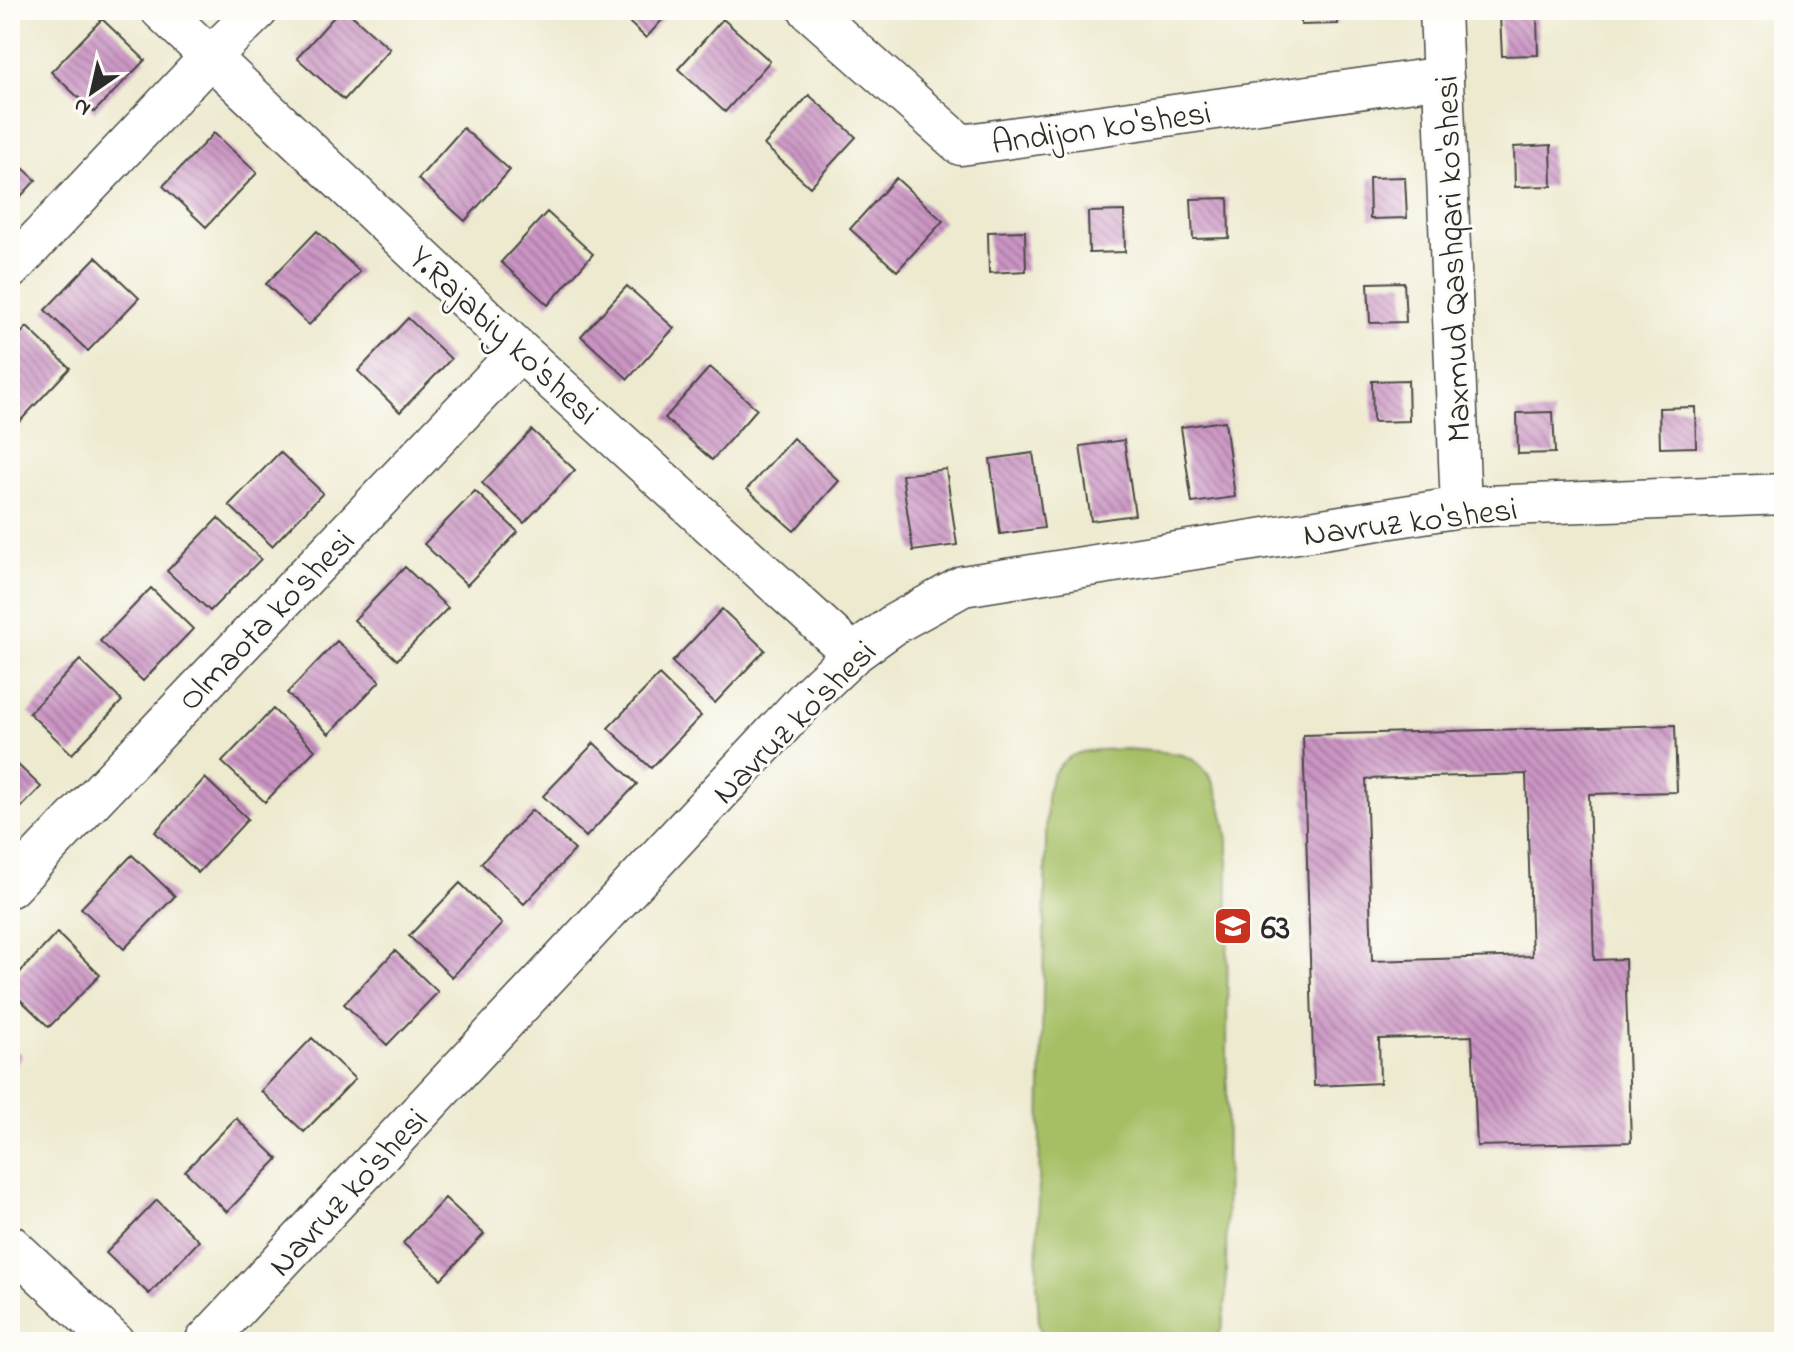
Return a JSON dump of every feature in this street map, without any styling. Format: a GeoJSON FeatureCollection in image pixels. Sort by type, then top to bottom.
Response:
{"type":"FeatureCollection","features":[{"type":"Feature","properties":{"kind":"street","name":"Y.Rajabiy ko'shesi"},"geometry":{"type":"LineString","coordinates":[[161,10],[520,351],[853,654]]}},
{"type":"Feature","properties":{"kind":"street"},"geometry":{"type":"LineString","coordinates":[[10,269],[258,10]]}},
{"type":"Feature","properties":{"kind":"street","name":"Andijon ko'shesi"},"geometry":{"type":"LineString","coordinates":[[809,10],[961,145],[1443,77]]}},
{"type":"Feature","properties":{"kind":"street","name":"Maxmud Qashqari ko'shesi"},"geometry":{"type":"LineString","coordinates":[[1440,10],[1461,507]]}},
{"type":"Feature","properties":{"kind":"street","name":"Olmaota ko'shesi"},"geometry":{"type":"LineString","coordinates":[[10,887],[520,351]]}},
{"type":"Feature","properties":{"kind":"street","name":"Navruz ko'shesi"},"geometry":{"type":"LineString","coordinates":[[205,1342],[813,692],[853,654],[896,623],[963,586],[1461,507],[1784,494]]}},
{"type":"Feature","properties":{"kind":"street"},"geometry":{"type":"LineString","coordinates":[[10,1245],[114,1342]]}},
{"type":"Feature","properties":{"kind":"green space"},"geometry":{"type":"Polygon","coordinates":[[[1128,749],[1178,754],[1201,766],[1220,801],[1228,840],[1226,1299],[1222,1328],[1215,1342],[1044,1342],[1039,1324],[1037,1282],[1047,792],[1052,777],[1067,758],[1088,751],[1128,749]]]}},
{"type":"Feature","properties":{"kind":"building"},"geometry":{"type":"Polygon","coordinates":[[[340,10],[346,10],[390,49],[344,100],[297,58],[340,10]]]}},
{"type":"Feature","properties":{"kind":"building"},"geometry":{"type":"Polygon","coordinates":[[[616,10],[671,10],[646,38],[616,10]]]}},
{"type":"Feature","properties":{"kind":"building"},"geometry":{"type":"Polygon","coordinates":[[[1301,10],[1338,10],[1338,24],[1301,25],[1301,10]]]}},
{"type":"Feature","properties":{"kind":"building"},"geometry":{"type":"Polygon","coordinates":[[[1537,15],[1538,55],[1502,56],[1500,16],[1537,15]]]}},
{"type":"Feature","properties":{"kind":"building"},"geometry":{"type":"Polygon","coordinates":[[[102,19],[145,60],[94,112],[51,72],[102,19]]]}},
{"type":"Feature","properties":{"kind":"building"},"geometry":{"type":"Polygon","coordinates":[[[723,19],[770,61],[725,112],[678,69],[723,19]]]}},
{"type":"Feature","properties":{"kind":"building"},"geometry":{"type":"Polygon","coordinates":[[[809,95],[856,137],[810,187],[764,145],[809,95]]]}},
{"type":"Feature","properties":{"kind":"building"},"geometry":{"type":"Polygon","coordinates":[[[463,128],[510,170],[465,221],[418,179],[463,128]]]}},
{"type":"Feature","properties":{"kind":"building"},"geometry":{"type":"Polygon","coordinates":[[[214,133],[257,173],[206,227],[163,186],[214,133]]]}},
{"type":"Feature","properties":{"kind":"building"},"geometry":{"type":"Polygon","coordinates":[[[1551,145],[1552,186],[1515,187],[1514,147],[1551,145]]]}},
{"type":"Feature","properties":{"kind":"building"},"geometry":{"type":"Polygon","coordinates":[[[10,156],[36,180],[10,208],[10,156]]]}},
{"type":"Feature","properties":{"kind":"building"},"geometry":{"type":"Polygon","coordinates":[[[1405,177],[1407,218],[1370,219],[1369,178],[1405,177]]]}},
{"type":"Feature","properties":{"kind":"building"},"geometry":{"type":"Polygon","coordinates":[[[896,178],[943,221],[897,271],[850,229],[896,178]]]}},
{"type":"Feature","properties":{"kind":"building"},"geometry":{"type":"Polygon","coordinates":[[[1228,198],[1229,238],[1193,239],[1191,199],[1228,198]]]}},
{"type":"Feature","properties":{"kind":"building"},"geometry":{"type":"Polygon","coordinates":[[[1124,211],[1125,252],[1089,253],[1088,212],[1124,211]]]}},
{"type":"Feature","properties":{"kind":"building"},"geometry":{"type":"Polygon","coordinates":[[[547,212],[593,254],[548,305],[501,262],[547,212]]]}},
{"type":"Feature","properties":{"kind":"building"},"geometry":{"type":"Polygon","coordinates":[[[317,231],[360,272],[309,325],[266,284],[317,231]]]}},
{"type":"Feature","properties":{"kind":"building"},"geometry":{"type":"Polygon","coordinates":[[[1025,231],[1026,271],[989,273],[988,232],[1025,231]]]}},
{"type":"Feature","properties":{"kind":"building"},"geometry":{"type":"Polygon","coordinates":[[[96,257],[139,298],[88,351],[45,310],[96,257]]]}},
{"type":"Feature","properties":{"kind":"building"},"geometry":{"type":"Polygon","coordinates":[[[1404,282],[1406,322],[1370,323],[1368,283],[1404,282]]]}},
{"type":"Feature","properties":{"kind":"building"},"geometry":{"type":"Polygon","coordinates":[[[627,286],[674,328],[628,379],[581,336],[627,286]]]}},
{"type":"Feature","properties":{"kind":"building"},"geometry":{"type":"Polygon","coordinates":[[[408,318],[451,359],[400,412],[358,371],[408,318]]]}},
{"type":"Feature","properties":{"kind":"building"},"geometry":{"type":"Polygon","coordinates":[[[27,327],[70,368],[20,421],[10,412],[10,345],[27,327]]]}},
{"type":"Feature","properties":{"kind":"building"},"geometry":{"type":"Polygon","coordinates":[[[710,367],[757,409],[712,460],[665,418],[710,367]]]}},
{"type":"Feature","properties":{"kind":"building"},"geometry":{"type":"Polygon","coordinates":[[[1408,380],[1409,421],[1373,422],[1372,381],[1408,380]]]}},
{"type":"Feature","properties":{"kind":"building"},"geometry":{"type":"Polygon","coordinates":[[[1695,407],[1696,447],[1660,448],[1659,408],[1695,407]]]}},
{"type":"Feature","properties":{"kind":"building"},"geometry":{"type":"Polygon","coordinates":[[[1553,412],[1555,453],[1518,454],[1517,413],[1553,412]]]}},
{"type":"Feature","properties":{"kind":"building"},"geometry":{"type":"Polygon","coordinates":[[[1225,421],[1235,497],[1192,503],[1181,427],[1225,421]]]}},
{"type":"Feature","properties":{"kind":"building"},"geometry":{"type":"Polygon","coordinates":[[[532,430],[575,470],[524,523],[482,483],[532,430]]]}},
{"type":"Feature","properties":{"kind":"building"},"geometry":{"type":"Polygon","coordinates":[[[793,438],[839,481],[794,531],[747,489],[793,438]]]}},
{"type":"Feature","properties":{"kind":"building"},"geometry":{"type":"Polygon","coordinates":[[[1124,440],[1135,515],[1091,521],[1080,446],[1124,440]]]}},
{"type":"Feature","properties":{"kind":"building"},"geometry":{"type":"Polygon","coordinates":[[[280,452],[323,493],[272,546],[229,505],[280,452]]]}},
{"type":"Feature","properties":{"kind":"building"},"geometry":{"type":"Polygon","coordinates":[[[1033,453],[1044,528],[1000,534],[990,459],[1033,453]]]}},
{"type":"Feature","properties":{"kind":"building"},"geometry":{"type":"Polygon","coordinates":[[[946,469],[957,545],[913,551],[902,475],[946,469]]]}},
{"type":"Feature","properties":{"kind":"building"},"geometry":{"type":"Polygon","coordinates":[[[475,491],[518,532],[467,585],[424,544],[475,491]]]}},
{"type":"Feature","properties":{"kind":"building"},"geometry":{"type":"Polygon","coordinates":[[[218,518],[261,559],[210,611],[167,571],[218,518]]]}},
{"type":"Feature","properties":{"kind":"building"},"geometry":{"type":"Polygon","coordinates":[[[405,567],[448,608],[397,660],[354,620],[405,567]]]}},
{"type":"Feature","properties":{"kind":"building"},"geometry":{"type":"Polygon","coordinates":[[[151,588],[193,629],[143,681],[100,641],[151,588]]]}},
{"type":"Feature","properties":{"kind":"building"},"geometry":{"type":"Polygon","coordinates":[[[722,609],[765,650],[715,703],[672,662],[722,609]]]}},
{"type":"Feature","properties":{"kind":"building"},"geometry":{"type":"Polygon","coordinates":[[[337,641],[380,681],[329,734],[287,693],[337,641]]]}},
{"type":"Feature","properties":{"kind":"building"},"geometry":{"type":"Polygon","coordinates":[[[80,660],[122,701],[72,754],[29,713],[80,660]]]}},
{"type":"Feature","properties":{"kind":"building"},"geometry":{"type":"Polygon","coordinates":[[[659,675],[701,716],[651,768],[608,728],[659,675]]]}},
{"type":"Feature","properties":{"kind":"building"},"geometry":{"type":"Polygon","coordinates":[[[273,709],[315,750],[265,802],[222,762],[273,709]]]}},
{"type":"Feature","properties":{"kind":"building"},"geometry":{"type":"Polygon","coordinates":[[[1675,725],[1677,792],[1589,794],[1594,960],[1625,959],[1631,1142],[1477,1146],[1472,1036],[1379,1039],[1380,1083],[1314,1086],[1303,735],[1675,725]],[[1526,774],[1366,779],[1372,961],[1532,956],[1526,774]]]}},
{"type":"Feature","properties":{"kind":"building"},"geometry":{"type":"Polygon","coordinates":[[[594,743],[637,784],[586,837],[543,796],[594,743]]]}},
{"type":"Feature","properties":{"kind":"building"},"geometry":{"type":"Polygon","coordinates":[[[10,757],[41,787],[10,819],[10,757]]]}},
{"type":"Feature","properties":{"kind":"building"},"geometry":{"type":"Polygon","coordinates":[[[205,778],[248,819],[198,873],[155,832],[205,778]]]}},
{"type":"Feature","properties":{"kind":"building"},"geometry":{"type":"Polygon","coordinates":[[[532,810],[575,850],[524,904],[481,863],[532,810]]]}},
{"type":"Feature","properties":{"kind":"building"},"geometry":{"type":"Polygon","coordinates":[[[132,855],[175,896],[124,949],[81,908],[132,855]]]}},
{"type":"Feature","properties":{"kind":"building"},"geometry":{"type":"Polygon","coordinates":[[[460,883],[502,924],[452,977],[409,936],[460,883]]]}},
{"type":"Feature","properties":{"kind":"building"},"geometry":{"type":"Polygon","coordinates":[[[57,933],[100,975],[49,1027],[10,990],[10,983],[57,933]]]}},
{"type":"Feature","properties":{"kind":"building"},"geometry":{"type":"Polygon","coordinates":[[[395,951],[438,992],[387,1045],[344,1004],[395,951]]]}},
{"type":"Feature","properties":{"kind":"building"},"geometry":{"type":"Polygon","coordinates":[[[312,1038],[355,1079],[304,1132],[261,1091],[312,1038]]]}},
{"type":"Feature","properties":{"kind":"building"},"geometry":{"type":"Polygon","coordinates":[[[10,1045],[22,1056],[10,1069],[10,1045]]]}},
{"type":"Feature","properties":{"kind":"building"},"geometry":{"type":"Polygon","coordinates":[[[236,1118],[278,1159],[227,1212],[185,1171],[236,1118]]]}},
{"type":"Feature","properties":{"kind":"building"},"geometry":{"type":"Polygon","coordinates":[[[445,1198],[484,1234],[441,1279],[403,1243],[445,1198]]]}},
{"type":"Feature","properties":{"kind":"building"},"geometry":{"type":"Polygon","coordinates":[[[157,1200],[199,1241],[149,1294],[106,1253],[157,1200]]]}},
{"type":"Feature","properties":{"kind":"place","name":"63"},"geometry":{"type":"Point","coordinates":[1233,926]}}]}
